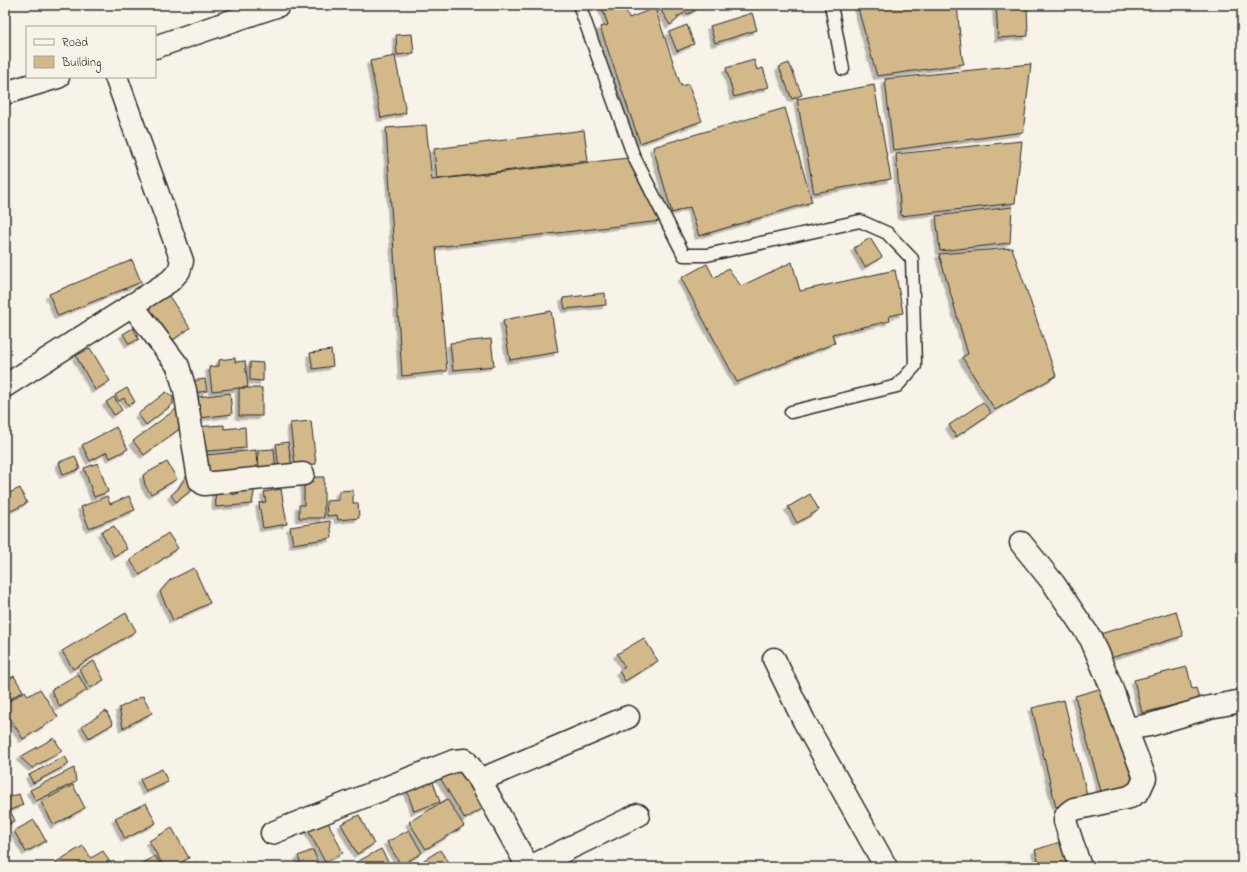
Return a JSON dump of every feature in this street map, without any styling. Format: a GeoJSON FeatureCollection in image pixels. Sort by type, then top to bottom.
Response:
{"type":"FeatureCollection","features":[{"type":"Feature","properties":{"kind":"street"},"geometry":{"type":"LineString","coordinates":[[156,47],[279,5]]}},
{"type":"Feature","properties":{"kind":"street"},"geometry":{"type":"LineString","coordinates":[[5,93],[55,78]]}},
{"type":"Feature","properties":{"kind":"street"},"geometry":{"type":"LineString","coordinates":[[5,386],[170,281],[179,271],[182,261],[116,78]]}},
{"type":"Feature","properties":{"kind":"street"},"geometry":{"type":"LineString","coordinates":[[132,305],[178,366],[185,390],[200,481],[204,484],[303,474]]}},
{"type":"Feature","properties":{"kind":"street"},"geometry":{"type":"LineString","coordinates":[[1021,543],[1054,584],[1091,639],[1110,684],[1145,778],[1139,791],[1130,798],[1074,809],[1065,817],[1080,867]]}},
{"type":"Feature","properties":{"kind":"street"},"geometry":{"type":"LineString","coordinates":[[774,659],[804,721],[886,867]]}},
{"type":"Feature","properties":{"kind":"street"},"geometry":{"type":"LineString","coordinates":[[1126,729],[1150,725],[1210,707],[1242,701]]}},
{"type":"Feature","properties":{"kind":"street"},"geometry":{"type":"LineString","coordinates":[[480,780],[628,717]]}},
{"type":"Feature","properties":{"kind":"street"},"geometry":{"type":"LineString","coordinates":[[272,833],[454,761],[465,760],[480,780],[529,867],[638,815]]}},
{"type":"Feature","properties":{"kind":"lane"},"geometry":{"type":"LineString","coordinates":[[579,5],[634,157],[684,254],[708,255],[860,221],[887,233],[912,259],[915,366],[897,386],[791,412]]}},
{"type":"Feature","properties":{"kind":"lane"},"geometry":{"type":"LineString","coordinates":[[831,5],[843,69]]}},
{"type":"Feature","properties":{"kind":"building"},"geometry":{"type":"Polygon","coordinates":[[[607,5],[624,5],[629,18],[655,8],[681,86],[688,84],[702,121],[640,143],[600,27],[608,25],[602,7],[607,5]]]}},
{"type":"Feature","properties":{"kind":"building"},"geometry":{"type":"Polygon","coordinates":[[[658,5],[697,5],[699,8],[688,14],[686,12],[677,17],[678,19],[670,25],[658,5]]]}},
{"type":"Feature","properties":{"kind":"building"},"geometry":{"type":"Polygon","coordinates":[[[857,5],[957,5],[964,64],[877,76],[857,5]]]}},
{"type":"Feature","properties":{"kind":"building"},"geometry":{"type":"Polygon","coordinates":[[[996,5],[1027,5],[1028,36],[998,38],[996,5]]]}},
{"type":"Feature","properties":{"kind":"building"},"geometry":{"type":"Polygon","coordinates":[[[752,13],[757,30],[715,43],[710,26],[752,13]]]}},
{"type":"Feature","properties":{"kind":"building"},"geometry":{"type":"Polygon","coordinates":[[[687,25],[694,44],[677,51],[669,32],[687,25]]]}},
{"type":"Feature","properties":{"kind":"building"},"geometry":{"type":"Polygon","coordinates":[[[412,34],[414,53],[397,55],[396,35],[412,34]]]}},
{"type":"Feature","properties":{"kind":"building"},"geometry":{"type":"Polygon","coordinates":[[[395,56],[406,113],[381,118],[370,61],[395,56]]]}},
{"type":"Feature","properties":{"kind":"building"},"geometry":{"type":"Polygon","coordinates":[[[754,60],[757,70],[763,68],[769,87],[734,97],[726,68],[754,60]]]}},
{"type":"Feature","properties":{"kind":"building"},"geometry":{"type":"Polygon","coordinates":[[[789,63],[802,95],[792,99],[779,67],[789,63]]]}},
{"type":"Feature","properties":{"kind":"building"},"geometry":{"type":"Polygon","coordinates":[[[1031,64],[1023,132],[893,150],[885,79],[1031,64]]]}},
{"type":"Feature","properties":{"kind":"building"},"geometry":{"type":"Polygon","coordinates":[[[874,85],[891,179],[814,193],[797,99],[874,85]]]}},
{"type":"Feature","properties":{"kind":"building"},"geometry":{"type":"Polygon","coordinates":[[[785,108],[812,202],[699,236],[690,207],[672,213],[653,147],[785,108]]]}},
{"type":"Feature","properties":{"kind":"building"},"geometry":{"type":"Polygon","coordinates":[[[426,125],[432,180],[628,158],[661,221],[436,247],[447,371],[402,376],[386,128],[426,125]]]}},
{"type":"Feature","properties":{"kind":"building"},"geometry":{"type":"Polygon","coordinates":[[[584,130],[588,161],[437,179],[434,149],[584,130]]]}},
{"type":"Feature","properties":{"kind":"building"},"geometry":{"type":"Polygon","coordinates":[[[1022,141],[1015,203],[901,216],[896,154],[1022,141]]]}},
{"type":"Feature","properties":{"kind":"building"},"geometry":{"type":"Polygon","coordinates":[[[1012,207],[1010,243],[940,251],[936,216],[1012,207]]]}},
{"type":"Feature","properties":{"kind":"building"},"geometry":{"type":"Polygon","coordinates":[[[870,238],[882,257],[865,267],[854,248],[870,238]]]}},
{"type":"Feature","properties":{"kind":"building"},"geometry":{"type":"Polygon","coordinates":[[[1012,248],[1056,376],[995,410],[962,357],[968,354],[939,254],[1012,248]]]}},
{"type":"Feature","properties":{"kind":"building"},"geometry":{"type":"Polygon","coordinates":[[[132,260],[141,282],[58,316],[49,294],[132,260]]]}},
{"type":"Feature","properties":{"kind":"building"},"geometry":{"type":"Polygon","coordinates":[[[792,262],[800,291],[895,270],[903,313],[889,316],[890,321],[832,334],[835,343],[737,382],[681,278],[707,264],[714,278],[728,268],[741,286],[792,262]]]}},
{"type":"Feature","properties":{"kind":"building"},"geometry":{"type":"Polygon","coordinates":[[[163,287],[190,328],[167,344],[140,302],[163,287]]]}},
{"type":"Feature","properties":{"kind":"building"},"geometry":{"type":"Polygon","coordinates":[[[605,293],[606,305],[565,309],[563,298],[605,293]]]}},
{"type":"Feature","properties":{"kind":"building"},"geometry":{"type":"Polygon","coordinates":[[[551,311],[558,352],[510,360],[503,320],[551,311]]]}},
{"type":"Feature","properties":{"kind":"building"},"geometry":{"type":"Polygon","coordinates":[[[133,328],[139,339],[129,344],[123,334],[133,328]]]}},
{"type":"Feature","properties":{"kind":"building"},"geometry":{"type":"Polygon","coordinates":[[[491,339],[494,366],[453,370],[450,343],[491,339]]]}},
{"type":"Feature","properties":{"kind":"building"},"geometry":{"type":"Polygon","coordinates":[[[90,348],[110,381],[95,390],[76,356],[90,348]]]}},
{"type":"Feature","properties":{"kind":"building"},"geometry":{"type":"Polygon","coordinates":[[[331,350],[333,366],[313,369],[310,353],[331,350]]]}},
{"type":"Feature","properties":{"kind":"building"},"geometry":{"type":"Polygon","coordinates":[[[235,358],[235,362],[245,361],[248,387],[212,391],[209,367],[219,366],[219,360],[235,358]]]}},
{"type":"Feature","properties":{"kind":"building"},"geometry":{"type":"Polygon","coordinates":[[[250,362],[263,363],[263,381],[250,380],[250,362]]]}},
{"type":"Feature","properties":{"kind":"building"},"geometry":{"type":"Polygon","coordinates":[[[205,379],[207,391],[193,393],[191,381],[205,379]]]}},
{"type":"Feature","properties":{"kind":"building"},"geometry":{"type":"Polygon","coordinates":[[[127,388],[135,402],[128,405],[124,398],[119,401],[115,395],[127,388]]]}},
{"type":"Feature","properties":{"kind":"building"},"geometry":{"type":"Polygon","coordinates":[[[239,388],[262,388],[262,416],[239,416],[239,388]]]}},
{"type":"Feature","properties":{"kind":"building"},"geometry":{"type":"Polygon","coordinates":[[[166,392],[173,397],[173,404],[146,425],[138,414],[166,392]]]}},
{"type":"Feature","properties":{"kind":"building"},"geometry":{"type":"Polygon","coordinates":[[[230,393],[232,414],[192,419],[190,398],[230,393]]]}},
{"type":"Feature","properties":{"kind":"building"},"geometry":{"type":"Polygon","coordinates":[[[114,397],[122,410],[114,415],[106,402],[114,397]]]}},
{"type":"Feature","properties":{"kind":"building"},"geometry":{"type":"Polygon","coordinates":[[[983,402],[991,413],[956,437],[949,425],[983,402]]]}},
{"type":"Feature","properties":{"kind":"building"},"geometry":{"type":"Polygon","coordinates":[[[176,409],[182,427],[144,455],[133,441],[176,409]]]}},
{"type":"Feature","properties":{"kind":"building"},"geometry":{"type":"Polygon","coordinates":[[[311,421],[316,464],[295,466],[290,423],[311,421]]]}},
{"type":"Feature","properties":{"kind":"building"},"geometry":{"type":"Polygon","coordinates":[[[224,425],[224,429],[245,427],[246,448],[196,452],[194,427],[224,425]]]}},
{"type":"Feature","properties":{"kind":"building"},"geometry":{"type":"Polygon","coordinates":[[[116,427],[128,449],[110,458],[107,452],[90,461],[82,445],[116,427]]]}},
{"type":"Feature","properties":{"kind":"building"},"geometry":{"type":"Polygon","coordinates":[[[288,442],[292,467],[279,469],[276,444],[288,442]]]}},
{"type":"Feature","properties":{"kind":"building"},"geometry":{"type":"Polygon","coordinates":[[[274,449],[276,470],[259,471],[258,450],[274,449]]]}},
{"type":"Feature","properties":{"kind":"building"},"geometry":{"type":"Polygon","coordinates":[[[256,450],[257,471],[207,476],[206,455],[256,450]]]}},
{"type":"Feature","properties":{"kind":"building"},"geometry":{"type":"Polygon","coordinates":[[[75,456],[80,469],[63,475],[59,462],[75,456]]]}},
{"type":"Feature","properties":{"kind":"building"},"geometry":{"type":"Polygon","coordinates":[[[167,462],[177,479],[151,494],[145,485],[143,475],[167,462]]]}},
{"type":"Feature","properties":{"kind":"building"},"geometry":{"type":"Polygon","coordinates":[[[98,463],[108,492],[94,497],[84,468],[98,463]]]}},
{"type":"Feature","properties":{"kind":"building"},"geometry":{"type":"Polygon","coordinates":[[[187,475],[196,487],[176,502],[171,495],[178,489],[187,475]]]}},
{"type":"Feature","properties":{"kind":"building"},"geometry":{"type":"Polygon","coordinates":[[[304,477],[324,477],[324,518],[299,518],[299,505],[304,505],[304,477]]]}},
{"type":"Feature","properties":{"kind":"building"},"geometry":{"type":"Polygon","coordinates":[[[230,486],[233,495],[255,487],[252,504],[216,507],[215,492],[230,486]]]}},
{"type":"Feature","properties":{"kind":"building"},"geometry":{"type":"Polygon","coordinates":[[[20,488],[27,503],[9,512],[5,503],[5,495],[20,488]]]}},
{"type":"Feature","properties":{"kind":"building"},"geometry":{"type":"Polygon","coordinates":[[[281,489],[287,524],[263,528],[259,503],[266,502],[264,492],[281,489]]]}},
{"type":"Feature","properties":{"kind":"building"},"geometry":{"type":"Polygon","coordinates":[[[353,490],[353,503],[358,503],[359,518],[338,520],[337,515],[327,516],[326,501],[339,500],[339,491],[353,490]]]}},
{"type":"Feature","properties":{"kind":"building"},"geometry":{"type":"Polygon","coordinates":[[[810,494],[819,510],[797,523],[788,507],[810,494]]]}},
{"type":"Feature","properties":{"kind":"building"},"geometry":{"type":"Polygon","coordinates":[[[107,496],[110,504],[129,496],[135,510],[89,528],[81,507],[107,496]]]}},
{"type":"Feature","properties":{"kind":"building"},"geometry":{"type":"Polygon","coordinates":[[[330,521],[332,538],[293,544],[290,527],[330,521]]]}},
{"type":"Feature","properties":{"kind":"building"},"geometry":{"type":"Polygon","coordinates":[[[114,526],[127,549],[114,556],[101,532],[114,526]]]}},
{"type":"Feature","properties":{"kind":"building"},"geometry":{"type":"Polygon","coordinates":[[[168,533],[178,548],[140,575],[130,560],[168,533]]]}},
{"type":"Feature","properties":{"kind":"building"},"geometry":{"type":"Polygon","coordinates":[[[194,568],[210,603],[173,620],[160,592],[170,580],[194,568]]]}},
{"type":"Feature","properties":{"kind":"building"},"geometry":{"type":"Polygon","coordinates":[[[1176,611],[1183,636],[1107,659],[1100,634],[1176,611]]]}},
{"type":"Feature","properties":{"kind":"building"},"geometry":{"type":"Polygon","coordinates":[[[126,613],[136,631],[73,669],[62,651],[126,613]]]}},
{"type":"Feature","properties":{"kind":"building"},"geometry":{"type":"Polygon","coordinates":[[[644,638],[658,661],[625,681],[619,671],[625,667],[617,654],[644,638]]]}},
{"type":"Feature","properties":{"kind":"building"},"geometry":{"type":"Polygon","coordinates":[[[94,661],[104,680],[90,688],[79,669],[94,661]]]}},
{"type":"Feature","properties":{"kind":"building"},"geometry":{"type":"Polygon","coordinates":[[[1187,667],[1192,689],[1196,688],[1199,699],[1142,713],[1134,680],[1187,667]]]}},
{"type":"Feature","properties":{"kind":"building"},"geometry":{"type":"Polygon","coordinates":[[[78,674],[87,690],[60,707],[51,690],[78,674]]]}},
{"type":"Feature","properties":{"kind":"building"},"geometry":{"type":"Polygon","coordinates":[[[14,676],[23,691],[5,702],[5,681],[14,676]]]}},
{"type":"Feature","properties":{"kind":"building"},"geometry":{"type":"Polygon","coordinates":[[[1106,687],[1134,786],[1102,795],[1075,696],[1106,687]]]}},
{"type":"Feature","properties":{"kind":"building"},"geometry":{"type":"Polygon","coordinates":[[[40,689],[58,717],[23,739],[5,710],[5,704],[25,691],[28,696],[40,689]]]}},
{"type":"Feature","properties":{"kind":"building"},"geometry":{"type":"Polygon","coordinates":[[[143,696],[152,713],[123,728],[119,708],[143,696]]]}},
{"type":"Feature","properties":{"kind":"building"},"geometry":{"type":"Polygon","coordinates":[[[1064,700],[1088,799],[1056,807],[1032,708],[1064,700]]]}},
{"type":"Feature","properties":{"kind":"building"},"geometry":{"type":"Polygon","coordinates":[[[106,711],[113,724],[89,738],[82,726],[106,711]]]}},
{"type":"Feature","properties":{"kind":"building"},"geometry":{"type":"Polygon","coordinates":[[[5,733],[10,742],[5,745],[5,733]]]}},
{"type":"Feature","properties":{"kind":"building"},"geometry":{"type":"Polygon","coordinates":[[[54,738],[62,751],[32,768],[20,757],[54,738]]]}},
{"type":"Feature","properties":{"kind":"building"},"geometry":{"type":"Polygon","coordinates":[[[65,756],[69,764],[33,783],[29,775],[65,756]]]}},
{"type":"Feature","properties":{"kind":"building"},"geometry":{"type":"Polygon","coordinates":[[[459,764],[485,807],[465,819],[439,776],[459,764]]]}},
{"type":"Feature","properties":{"kind":"building"},"geometry":{"type":"Polygon","coordinates":[[[74,768],[76,782],[36,801],[30,790],[74,768]]]}},
{"type":"Feature","properties":{"kind":"building"},"geometry":{"type":"Polygon","coordinates":[[[162,769],[168,782],[146,792],[140,779],[162,769]]]}},
{"type":"Feature","properties":{"kind":"building"},"geometry":{"type":"Polygon","coordinates":[[[433,782],[440,802],[414,811],[407,791],[433,782]]]}},
{"type":"Feature","properties":{"kind":"building"},"geometry":{"type":"Polygon","coordinates":[[[73,785],[85,808],[54,825],[41,802],[73,785]]]}},
{"type":"Feature","properties":{"kind":"building"},"geometry":{"type":"Polygon","coordinates":[[[19,794],[23,805],[10,810],[15,821],[5,825],[5,799],[19,794]]]}},
{"type":"Feature","properties":{"kind":"building"},"geometry":{"type":"Polygon","coordinates":[[[447,799],[464,826],[426,849],[409,822],[447,799]]]}},
{"type":"Feature","properties":{"kind":"building"},"geometry":{"type":"Polygon","coordinates":[[[146,803],[156,823],[125,839],[115,818],[146,803]]]}},
{"type":"Feature","properties":{"kind":"building"},"geometry":{"type":"Polygon","coordinates":[[[359,815],[374,844],[357,854],[341,824],[359,815]]]}},
{"type":"Feature","properties":{"kind":"building"},"geometry":{"type":"Polygon","coordinates":[[[326,818],[343,853],[325,862],[307,828],[326,818]]]}},
{"type":"Feature","properties":{"kind":"building"},"geometry":{"type":"Polygon","coordinates":[[[34,820],[46,841],[26,852],[14,831],[34,820]]]}},
{"type":"Feature","properties":{"kind":"building"},"geometry":{"type":"Polygon","coordinates":[[[172,828],[189,858],[173,867],[164,867],[149,841],[172,828]]]}},
{"type":"Feature","properties":{"kind":"building"},"geometry":{"type":"Polygon","coordinates":[[[409,830],[422,853],[401,865],[387,842],[409,830]]]}},
{"type":"Feature","properties":{"kind":"building"},"geometry":{"type":"Polygon","coordinates":[[[1066,840],[1074,867],[1040,867],[1035,850],[1066,840]]]}},
{"type":"Feature","properties":{"kind":"building"},"geometry":{"type":"Polygon","coordinates":[[[83,846],[91,858],[103,851],[112,866],[59,867],[56,862],[83,846]]]}},
{"type":"Feature","properties":{"kind":"building"},"geometry":{"type":"Polygon","coordinates":[[[381,849],[391,867],[358,867],[355,863],[381,849]]]}},
{"type":"Feature","properties":{"kind":"building"},"geometry":{"type":"Polygon","coordinates":[[[313,850],[320,867],[302,867],[298,856],[313,850]]]}},
{"type":"Feature","properties":{"kind":"building"},"geometry":{"type":"Polygon","coordinates":[[[440,850],[448,862],[440,867],[413,867],[440,850]]]}},
{"type":"Feature","properties":{"kind":"building"},"geometry":{"type":"Polygon","coordinates":[[[155,856],[162,867],[136,867],[155,856]]]}},
{"type":"Feature","properties":{"kind":"building"},"geometry":{"type":"Polygon","coordinates":[[[197,862],[201,867],[190,867],[197,862]]]}}]}
